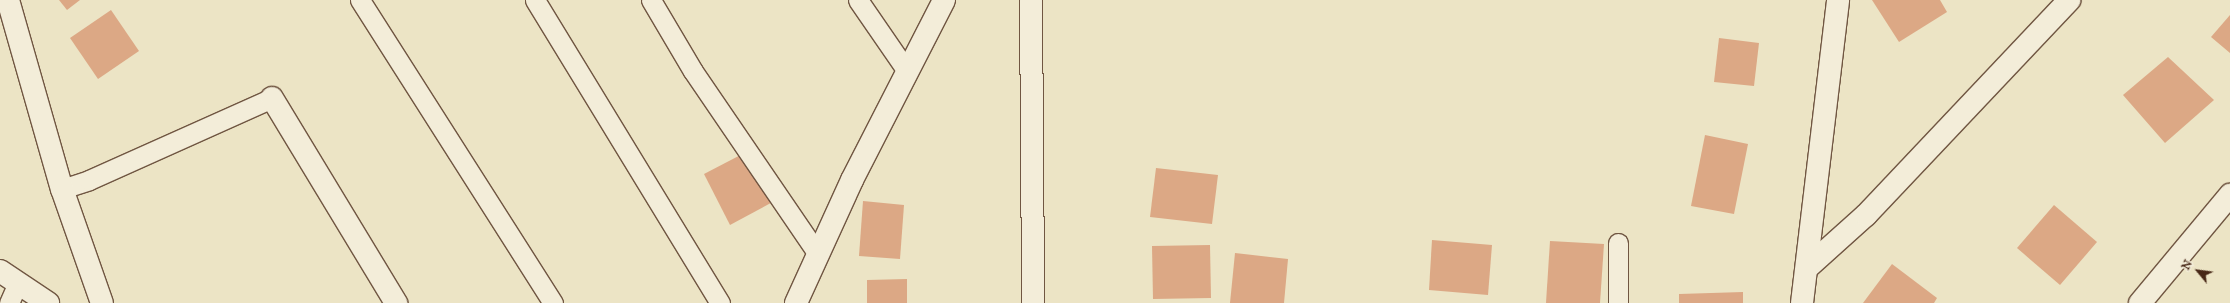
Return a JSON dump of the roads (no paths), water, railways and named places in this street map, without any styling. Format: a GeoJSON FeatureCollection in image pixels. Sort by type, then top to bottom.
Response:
{"type":"FeatureCollection","features":[{"type":"Feature","properties":{"kind":"street"},"geometry":{"type":"LineString","coordinates":[[8,0],[62,189],[102,303]]}},
{"type":"Feature","properties":{"kind":"street"},"geometry":{"type":"LineString","coordinates":[[796,303],[852,180],[944,0]]}},
{"type":"Feature","properties":{"kind":"street"},"geometry":{"type":"LineString","coordinates":[[1031,0],[1033,303]]}},
{"type":"Feature","properties":{"kind":"street"},"geometry":{"type":"LineString","coordinates":[[1802,303],[1808,267],[1838,0]]}},
{"type":"Feature","properties":{"kind":"street"},"geometry":{"type":"LineString","coordinates":[[1808,267],[1866,215],[2069,0]]}},
{"type":"Feature","properties":{"kind":"street"},"geometry":{"type":"LineString","coordinates":[[272,98],[396,303]]}},
{"type":"Feature","properties":{"kind":"street"},"geometry":{"type":"LineString","coordinates":[[2140,303],[2230,195]]}},
{"type":"Feature","properties":{"kind":"street"},"geometry":{"type":"LineString","coordinates":[[0,271],[48,303]]}},
{"type":"Feature","properties":{"kind":"lane"},"geometry":{"type":"LineString","coordinates":[[360,0],[553,303]]}},
{"type":"Feature","properties":{"kind":"lane"},"geometry":{"type":"LineString","coordinates":[[535,0],[720,303]]}},
{"type":"Feature","properties":{"kind":"lane"},"geometry":{"type":"LineString","coordinates":[[651,0],[693,71],[818,254]]}},
{"type":"Feature","properties":{"kind":"lane"},"geometry":{"type":"LineString","coordinates":[[858,0],[907,71]]}},
{"type":"Feature","properties":{"kind":"lane"},"geometry":{"type":"LineString","coordinates":[[62,189],[89,180],[272,98]]}},
{"type":"Feature","properties":{"kind":"lane"},"geometry":{"type":"LineString","coordinates":[[1618,243],[1618,303]]}},
{"type":"Feature","properties":{"kind":"lane"},"geometry":{"type":"LineString","coordinates":[[9,303],[18,283]]}}]}
